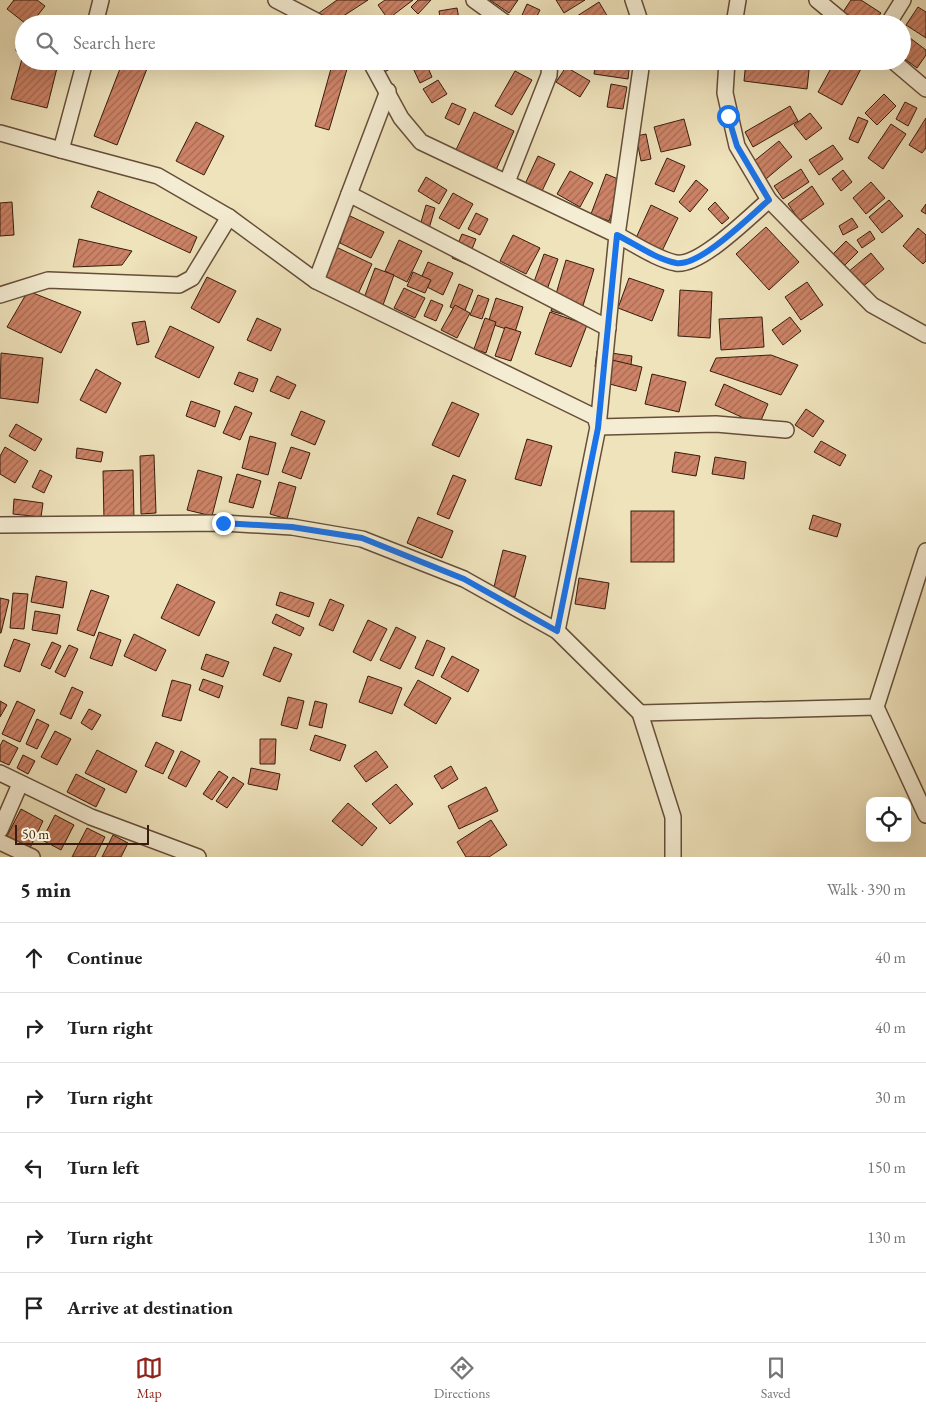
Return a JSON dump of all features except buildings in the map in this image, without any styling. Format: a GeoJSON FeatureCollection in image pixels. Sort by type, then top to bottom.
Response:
{"type":"FeatureCollection","features":[{"type":"Feature","properties":{"kind":"street"},"geometry":{"type":"LineString","coordinates":[[97,15],[101,0]]}},
{"type":"Feature","properties":{"kind":"street"},"geometry":{"type":"LineString","coordinates":[[276,0],[305,15]]}},
{"type":"Feature","properties":{"kind":"street"},"geometry":{"type":"LineString","coordinates":[[474,0],[495,15]]}},
{"type":"Feature","properties":{"kind":"street"},"geometry":{"type":"LineString","coordinates":[[633,0],[638,15]]}},
{"type":"Feature","properties":{"kind":"street"},"geometry":{"type":"LineString","coordinates":[[736,15],[738,0]]}},
{"type":"Feature","properties":{"kind":"street"},"geometry":{"type":"LineString","coordinates":[[817,0],[835,15]]}},
{"type":"Feature","properties":{"kind":"street"},"geometry":{"type":"LineString","coordinates":[[894,15],[903,0]]}},
{"type":"Feature","properties":{"kind":"street"},"geometry":{"type":"LineString","coordinates":[[61,150],[83,70]]}},
{"type":"Feature","properties":{"kind":"street"},"geometry":{"type":"LineString","coordinates":[[375,70],[401,118],[421,142],[676,263],[687,263],[706,254],[769,200]]}},
{"type":"Feature","properties":{"kind":"street"},"geometry":{"type":"LineString","coordinates":[[507,182],[549,70]]}},
{"type":"Feature","properties":{"kind":"street"},"geometry":{"type":"LineString","coordinates":[[557,631],[598,428],[617,235],[641,70]]}},
{"type":"Feature","properties":{"kind":"street"},"geometry":{"type":"LineString","coordinates":[[726,70],[725,94],[737,146],[769,200],[872,305],[926,335]]}},
{"type":"Feature","properties":{"kind":"street"},"geometry":{"type":"LineString","coordinates":[[903,70],[926,89]]}},
{"type":"Feature","properties":{"kind":"street"},"geometry":{"type":"LineString","coordinates":[[316,281],[388,91]]}},
{"type":"Feature","properties":{"kind":"street"},"geometry":{"type":"LineString","coordinates":[[0,133],[158,176],[229,217],[316,281],[589,413],[598,422],[598,428]]}},
{"type":"Feature","properties":{"kind":"street"},"geometry":{"type":"LineString","coordinates":[[349,194],[608,328]]}},
{"type":"Feature","properties":{"kind":"street"},"geometry":{"type":"LineString","coordinates":[[0,295],[48,280],[179,285],[192,278],[229,217]]}},
{"type":"Feature","properties":{"kind":"street"},"geometry":{"type":"LineString","coordinates":[[598,428],[716,424],[786,430]]}},
{"type":"Feature","properties":{"kind":"street"},"geometry":{"type":"LineString","coordinates":[[0,525],[258,524],[362,538],[464,579],[557,631],[640,713],[673,817],[673,857]]}},
{"type":"Feature","properties":{"kind":"street"},"geometry":{"type":"LineString","coordinates":[[926,551],[876,707],[926,815]]}},
{"type":"Feature","properties":{"kind":"street"},"geometry":{"type":"LineString","coordinates":[[640,713],[876,707]]}},
{"type":"Feature","properties":{"kind":"street"},"geometry":{"type":"LineString","coordinates":[[0,773],[91,817],[198,857]]}},
{"type":"Feature","properties":{"kind":"street"},"geometry":{"type":"LineString","coordinates":[[0,830],[20,784]]}},
{"type":"Feature","properties":{"kind":"street"},"geometry":{"type":"LineString","coordinates":[[0,842],[32,857]]}},
{"type":"Feature","properties":{"kind":"route"},"geometry":{"type":"LineString","coordinates":[[223,523],[292,527],[362,538],[464,579],[557,631],[598,428],[617,235],[662,258],[676,263],[687,263],[706,254],[769,200],[737,146],[728,116]]}}]}
